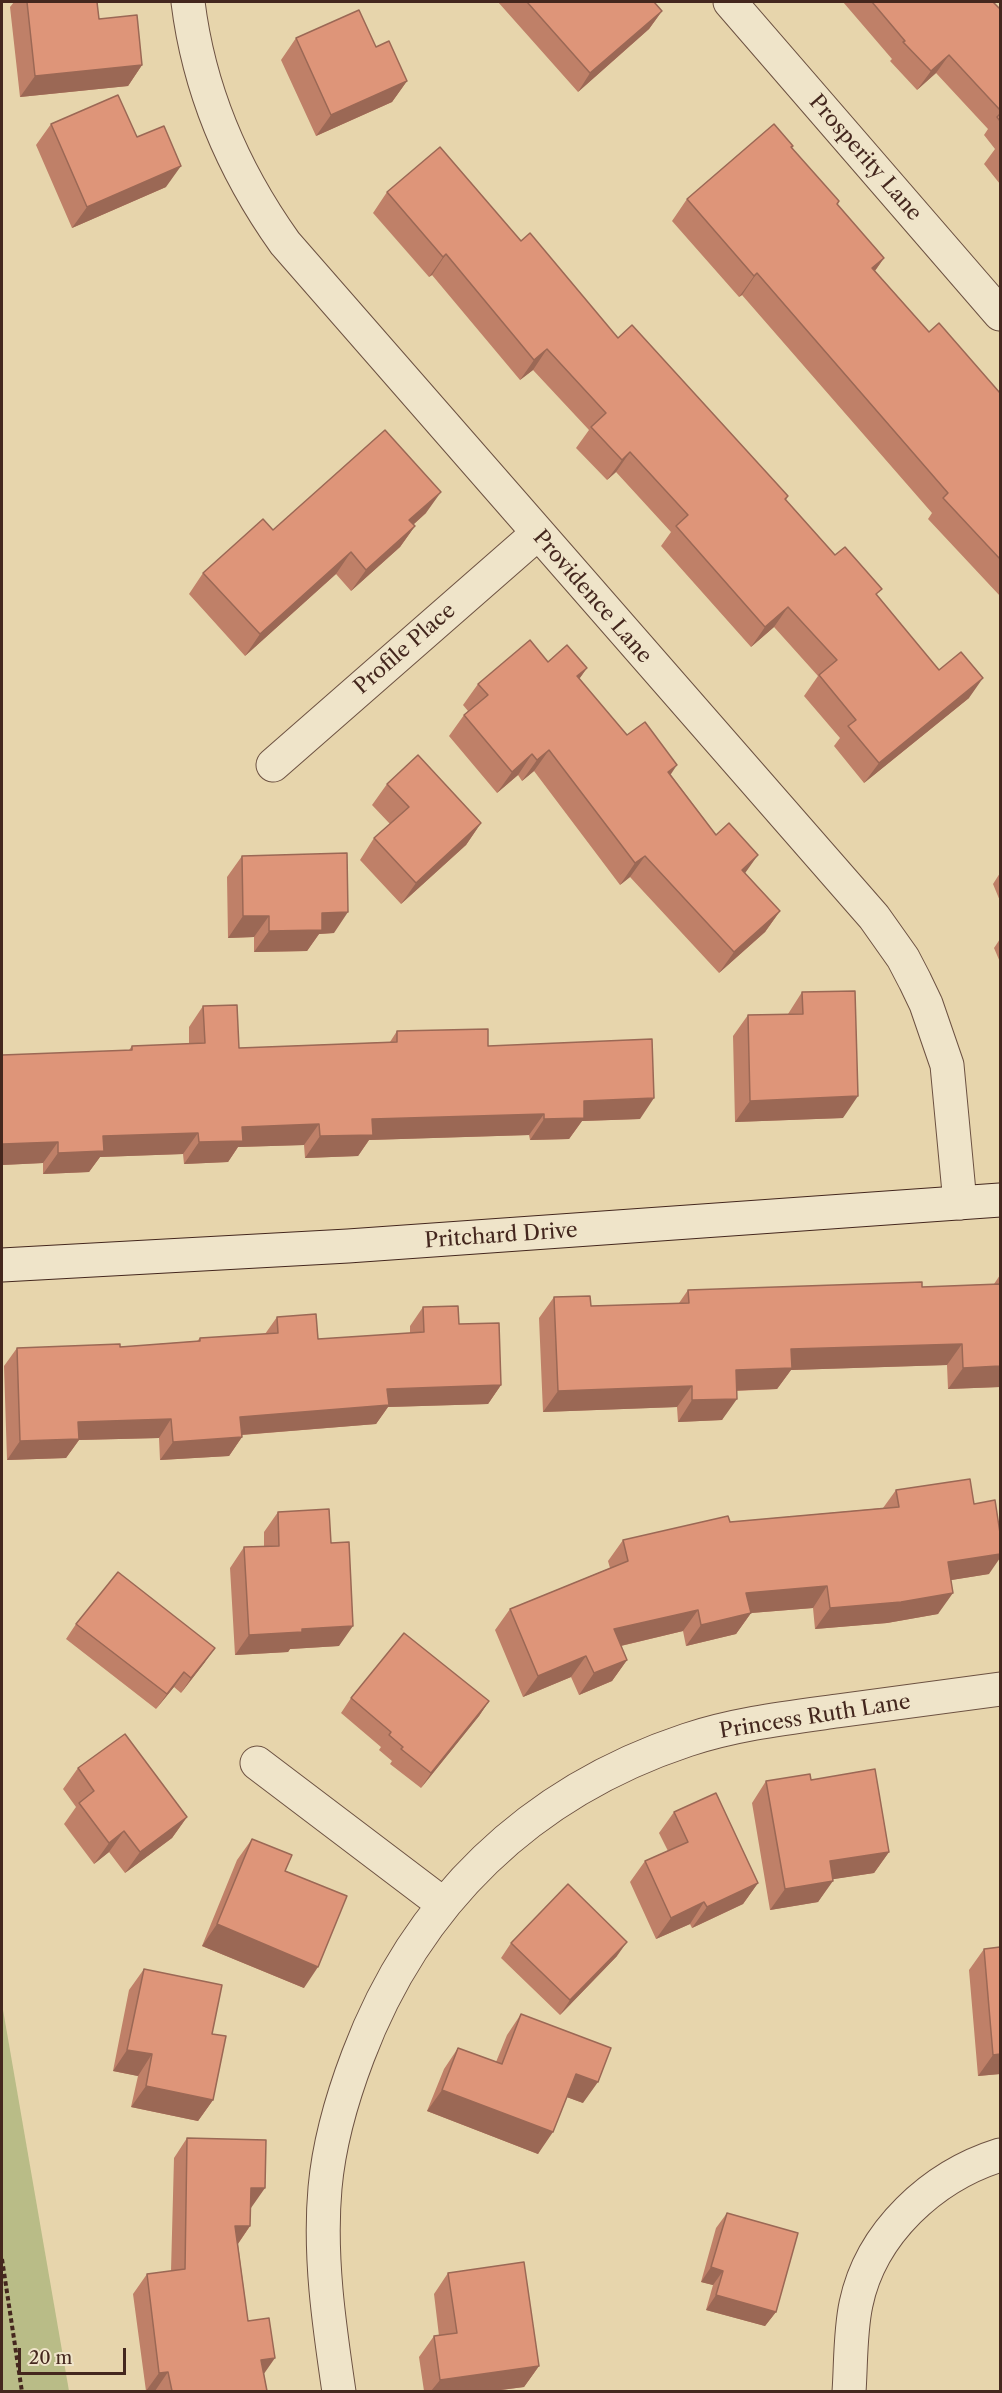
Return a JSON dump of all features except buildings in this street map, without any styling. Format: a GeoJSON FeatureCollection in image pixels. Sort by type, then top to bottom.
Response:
{"type":"FeatureCollection","features":[{"type":"Feature","properties":{"kind":"street","name":"Providence Lane"},"geometry":{"type":"LineString","coordinates":[[189,2],[199,65],[210,102],[225,141],[263,212],[310,273],[874,917],[903,958],[926,1004],[947,1065],[960,1203]]}},
{"type":"Feature","properties":{"kind":"street","name":"Prosperity Lane"},"geometry":{"type":"LineString","coordinates":[[729,2],[1000,314]]}},
{"type":"Feature","properties":{"kind":"street","name":"Profile Place"},"geometry":{"type":"LineString","coordinates":[[273,765],[537,534]]}},
{"type":"Feature","properties":{"kind":"street","name":"Pritchard Drive"},"geometry":{"type":"LineString","coordinates":[[2,1265],[371,1245],[1000,1200]]}},
{"type":"Feature","properties":{"kind":"street","name":"Princess Ruth Lane"},"geometry":{"type":"LineString","coordinates":[[339,2391],[328,2310],[324,2248],[325,2188],[332,2142],[349,2079],[375,2015],[417,1938],[442,1904],[474,1870],[532,1820],[590,1783],[657,1751],[690,1739],[763,1721],[1000,1689]]}},
{"type":"Feature","properties":{"kind":"street"},"geometry":{"type":"LineString","coordinates":[[257,1763],[442,1904]]}},
{"type":"Feature","properties":{"kind":"street"},"geometry":{"type":"LineString","coordinates":[[849,2391],[856,2303],[862,2283],[885,2240],[917,2201],[937,2185],[985,2160],[1000,2155]]}},
{"type":"Feature","properties":{"kind":"path"},"geometry":{"type":"LineString","coordinates":[[2,2259],[22,2391]]}},
{"type":"Feature","properties":{"kind":"green space"},"geometry":{"type":"Polygon","coordinates":[[[2,2004],[69,2391],[2,2391],[2,2004]]]}}]}
